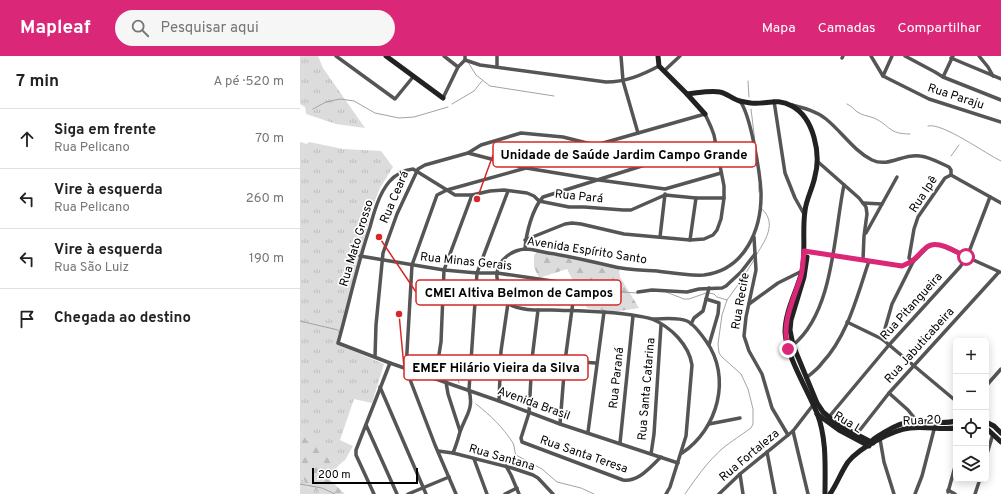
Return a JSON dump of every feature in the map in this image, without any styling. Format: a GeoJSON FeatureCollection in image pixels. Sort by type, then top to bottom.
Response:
{"type":"FeatureCollection","features":[{"type":"Feature","properties":{"kind":"street"},"geometry":{"type":"LineString","coordinates":[[336,56],[395,99],[414,77]]}},
{"type":"Feature","properties":{"kind":"street"},"geometry":{"type":"LineString","coordinates":[[386,56],[443,98],[458,67],[465,58],[480,65],[606,82],[623,81],[645,73],[658,66]]}},
{"type":"Feature","properties":{"kind":"street"},"geometry":{"type":"LineString","coordinates":[[444,56],[458,67]]}},
{"type":"Feature","properties":{"kind":"street"},"geometry":{"type":"LineString","coordinates":[[497,67],[498,56]]}},
{"type":"Feature","properties":{"kind":"street"},"geometry":{"type":"LineString","coordinates":[[621,56],[623,81],[638,133]]}},
{"type":"Feature","properties":{"kind":"street"},"geometry":{"type":"LineString","coordinates":[[658,56],[658,66]]}},
{"type":"Feature","properties":{"kind":"street"},"geometry":{"type":"LineString","coordinates":[[664,71],[680,56]]}},
{"type":"Feature","properties":{"kind":"street"},"geometry":{"type":"LineString","coordinates":[[871,56],[883,76],[892,56]]}},
{"type":"Feature","properties":{"kind":"street"},"geometry":{"type":"LineString","coordinates":[[905,56],[943,77],[1001,100]]}},
{"type":"Feature","properties":{"kind":"street"},"geometry":{"type":"LineString","coordinates":[[979,56],[993,76]]}},
{"type":"Feature","properties":{"kind":"street"},"geometry":{"type":"LineString","coordinates":[[943,77],[952,57],[1001,79]]}},
{"type":"Feature","properties":{"kind":"street"},"geometry":{"type":"LineString","coordinates":[[525,240],[565,224],[572,223],[624,234],[690,240],[704,239],[716,232],[721,219],[724,186],[711,127],[704,114],[687,94],[658,66]]}},
{"type":"Feature","properties":{"kind":"street","name":"Rua Paraju"},"geometry":{"type":"LineString","coordinates":[[883,76],[929,100],[1001,122]]}},
{"type":"Feature","properties":{"kind":"street"},"geometry":{"type":"LineString","coordinates":[[687,94],[718,92],[740,101],[754,104],[777,100],[807,109],[821,115],[845,138],[872,160],[878,162],[893,162],[902,157],[921,156],[949,167],[951,170],[951,175],[1001,203]]}},
{"type":"Feature","properties":{"kind":"street","name":"Avenida Espírito Santo"},"geometry":{"type":"LineString","coordinates":[[497,273],[500,264],[504,259],[513,252],[525,249],[568,256],[626,269],[704,275],[722,270],[740,258],[748,249],[754,234],[760,211],[760,188],[749,122],[744,106],[740,101]]}},
{"type":"Feature","properties":{"kind":"street"},"geometry":{"type":"LineString","coordinates":[[774,101],[785,173],[795,198],[804,214]]}},
{"type":"Feature","properties":{"kind":"street"},"geometry":{"type":"LineString","coordinates":[[791,105],[805,117],[813,133],[816,142],[817,160],[816,176],[804,214],[806,252],[804,276],[791,320],[790,330],[793,345],[817,403],[828,418],[871,444]]}},
{"type":"Feature","properties":{"kind":"street"},"geometry":{"type":"LineString","coordinates":[[456,494],[406,369],[412,265],[435,201],[441,193],[447,190],[526,168],[596,145],[704,114]]}},
{"type":"Feature","properties":{"kind":"street","name":"Rua Ceará"},"geometry":{"type":"LineString","coordinates":[[375,357],[376,325],[386,242],[416,171],[425,165],[468,153],[481,145],[521,133],[563,137],[596,145]]}},
{"type":"Feature","properties":{"kind":"street"},"geometry":{"type":"LineString","coordinates":[[525,249],[525,240],[530,225],[539,201],[543,197],[715,143]]}},
{"type":"Feature","properties":{"kind":"street"},"geometry":{"type":"LineString","coordinates":[[468,153],[526,168],[665,189],[721,173]]}},
{"type":"Feature","properties":{"kind":"street"},"geometry":{"type":"LineString","coordinates":[[817,160],[864,203],[867,214],[863,260]]}},
{"type":"Feature","properties":{"kind":"street","name":"Rua Mato Grosso"},"geometry":{"type":"LineString","coordinates":[[338,343],[360,256],[374,212],[382,194],[389,182],[407,169],[413,169],[416,171]]}},
{"type":"Feature","properties":{"kind":"street","name":"Rua Pará"},"geometry":{"type":"LineString","coordinates":[[416,171],[447,190],[460,196],[490,191],[508,191],[534,196],[539,201],[558,205],[631,210],[665,195],[696,198],[724,198]]}},
{"type":"Feature","properties":{"kind":"street","name":"Rua Ipê"},"geometry":{"type":"LineString","coordinates":[[913,262],[909,258],[914,229],[918,217],[946,178],[951,175]]}},
{"type":"Feature","properties":{"kind":"street"},"geometry":{"type":"LineString","coordinates":[[864,236],[897,177]]}},
{"type":"Feature","properties":{"kind":"street"},"geometry":{"type":"LineString","coordinates":[[793,345],[808,328],[816,313],[824,291],[834,255],[844,185]]}},
{"type":"Feature","properties":{"kind":"street"},"geometry":{"type":"LineString","coordinates":[[660,237],[665,189]]}},
{"type":"Feature","properties":{"kind":"street"},"geometry":{"type":"LineString","coordinates":[[453,453],[470,409],[471,399],[469,390],[477,273],[508,191]]}},
{"type":"Feature","properties":{"kind":"street"},"geometry":{"type":"LineString","coordinates":[[435,379],[441,342],[444,270],[472,195]]}},
{"type":"Feature","properties":{"kind":"street","name":"Rua Pitangueira"},"geometry":{"type":"LineString","coordinates":[[828,418],[889,345],[960,267],[966,257],[990,197]]}},
{"type":"Feature","properties":{"kind":"street"},"geometry":{"type":"LineString","coordinates":[[690,240],[696,198]]}},
{"type":"Feature","properties":{"kind":"street"},"geometry":{"type":"LineString","coordinates":[[864,203],[882,204]]}},
{"type":"Feature","properties":{"kind":"street","name":"Rua Recife"},"geometry":{"type":"LineString","coordinates":[[754,234],[756,270],[744,329],[746,344],[762,374],[772,408],[788,435]]}},
{"type":"Feature","properties":{"kind":"street"},"geometry":{"type":"LineString","coordinates":[[882,339],[892,304],[913,262],[928,246],[934,244],[946,247],[1000,272]]}},
{"type":"Feature","properties":{"kind":"street"},"geometry":{"type":"LineString","coordinates":[[806,252],[902,266],[913,262]]}},
{"type":"Feature","properties":{"kind":"street"},"geometry":{"type":"LineString","coordinates":[[806,252],[802,271],[788,316],[785,333],[788,349],[817,414],[825,451],[825,494]]}},
{"type":"Feature","properties":{"kind":"street"},"geometry":{"type":"LineString","coordinates":[[638,292],[652,290],[687,292],[698,289],[722,288],[742,272],[755,254]]}},
{"type":"Feature","properties":{"kind":"street","name":"Rua Minas Gerais"},"geometry":{"type":"LineString","coordinates":[[360,256],[444,270],[497,273],[570,283],[575,287],[572,311]]}},
{"type":"Feature","properties":{"kind":"street"},"geometry":{"type":"LineString","coordinates":[[802,381],[822,364],[836,344],[848,322],[869,261]]}},
{"type":"Feature","properties":{"kind":"street"},"geometry":{"type":"LineString","coordinates":[[749,304],[778,283],[802,271]]}},
{"type":"Feature","properties":{"kind":"street","name":"Rua Jabuticabeira"},"geometry":{"type":"LineString","coordinates":[[856,435],[889,393],[1000,272]]}},
{"type":"Feature","properties":{"kind":"street"},"geometry":{"type":"LineString","coordinates":[[497,273],[500,292],[508,303],[522,308],[538,310],[604,312],[652,319],[679,320],[691,324],[713,352],[717,366],[717,402],[709,424],[695,442],[682,453]]}},
{"type":"Feature","properties":{"kind":"street"},"geometry":{"type":"LineString","coordinates":[[691,324],[694,318],[703,311],[709,288]]}},
{"type":"Feature","properties":{"kind":"street"},"geometry":{"type":"LineString","coordinates":[[706,299],[719,303],[718,314],[709,345]]}},
{"type":"Feature","properties":{"kind":"street"},"geometry":{"type":"LineString","coordinates":[[499,401],[501,351],[508,303]]}},
{"type":"Feature","properties":{"kind":"street"},"geometry":{"type":"LineString","coordinates":[[529,413],[532,358],[538,310]]}},
{"type":"Feature","properties":{"kind":"street"},"geometry":{"type":"LineString","coordinates":[[560,424],[565,361],[572,311]]}},
{"type":"Feature","properties":{"kind":"street"},"geometry":{"type":"LineString","coordinates":[[588,432],[604,312]]}},
{"type":"Feature","properties":{"kind":"street","name":"Rua Paraná"},"geometry":{"type":"LineString","coordinates":[[620,443],[633,316]]}},
{"type":"Feature","properties":{"kind":"street"},"geometry":{"type":"LineString","coordinates":[[652,319],[670,330],[682,343],[689,354],[692,365],[686,436],[682,453],[666,494]]}},
{"type":"Feature","properties":{"kind":"street"},"geometry":{"type":"LineString","coordinates":[[848,322],[882,339],[953,398]]}},
{"type":"Feature","properties":{"kind":"street","name":"Rua Santa Catarina"},"geometry":{"type":"LineString","coordinates":[[651,454],[654,434],[661,325]]}},
{"type":"Feature","properties":{"kind":"street","name":"Avenida Brasil"},"geometry":{"type":"LineString","coordinates":[[338,343],[560,424],[678,463]]}},
{"type":"Feature","properties":{"kind":"street"},"geometry":{"type":"LineString","coordinates":[[565,361],[596,363]]}},
{"type":"Feature","properties":{"kind":"street"},"geometry":{"type":"LineString","coordinates":[[374,494],[356,452],[357,446],[390,363]]}},
{"type":"Feature","properties":{"kind":"street"},"geometry":{"type":"LineString","coordinates":[[989,383],[1001,369]]}},
{"type":"Feature","properties":{"kind":"street"},"geometry":{"type":"LineString","coordinates":[[446,382],[448,394],[459,424],[460,432]]}},
{"type":"Feature","properties":{"kind":"street"},"geometry":{"type":"LineString","coordinates":[[380,387],[426,494]]}},
{"type":"Feature","properties":{"kind":"street"},"geometry":{"type":"LineString","coordinates":[[889,393],[908,410],[917,421]]}},
{"type":"Feature","properties":{"kind":"street","name":"Rua Fortaleza"},"geometry":{"type":"LineString","coordinates":[[719,494],[740,474],[793,431],[813,405]]}},
{"type":"Feature","properties":{"kind":"street","name":"Rua Santa Teresa"},"geometry":{"type":"LineString","coordinates":[[529,413],[521,438],[524,444],[623,480],[629,481],[639,477],[661,457]]}},
{"type":"Feature","properties":{"kind":"street","name":"Rua L"},"geometry":{"type":"LineString","coordinates":[[817,414],[839,430],[871,444]]}},
{"type":"Feature","properties":{"kind":"street"},"geometry":{"type":"LineString","coordinates":[[709,424],[740,418]]}},
{"type":"Feature","properties":{"kind":"street","name":"Rua 20"},"geometry":{"type":"LineString","coordinates":[[871,444],[881,434],[899,425],[917,421],[953,421]]}},
{"type":"Feature","properties":{"kind":"street"},"geometry":{"type":"LineString","coordinates":[[915,494],[922,476],[936,422]]}},
{"type":"Feature","properties":{"kind":"street"},"geometry":{"type":"LineString","coordinates":[[989,424],[1001,433]]}},
{"type":"Feature","properties":{"kind":"street"},"geometry":{"type":"LineString","coordinates":[[366,426],[397,494]]}},
{"type":"Feature","properties":{"kind":"street","name":"Rua 20"},"geometry":{"type":"LineString","coordinates":[[830,494],[849,461],[854,455],[871,444],[897,431],[908,428],[953,428]]}},
{"type":"Feature","properties":{"kind":"street"},"geometry":{"type":"LineString","coordinates":[[989,430],[1001,442]]}},
{"type":"Feature","properties":{"kind":"street"},"geometry":{"type":"LineString","coordinates":[[793,431],[808,494]]}},
{"type":"Feature","properties":{"kind":"street"},"geometry":{"type":"LineString","coordinates":[[994,434],[1001,437]]}},
{"type":"Feature","properties":{"kind":"street"},"geometry":{"type":"LineString","coordinates":[[989,448],[994,434]]}},
{"type":"Feature","properties":{"kind":"street"},"geometry":{"type":"LineString","coordinates":[[880,440],[884,462],[894,494]]}},
{"type":"Feature","properties":{"kind":"street","name":"Rua Santana"},"geometry":{"type":"LineString","coordinates":[[438,450],[506,466],[538,478],[553,494]]}},
{"type":"Feature","properties":{"kind":"street"},"geometry":{"type":"LineString","coordinates":[[767,452],[775,494]]}},
{"type":"Feature","properties":{"kind":"street"},"geometry":{"type":"LineString","coordinates":[[474,458],[487,494]]}},
{"type":"Feature","properties":{"kind":"street"},"geometry":{"type":"LineString","coordinates":[[506,466],[519,494]]}},
{"type":"Feature","properties":{"kind":"street"},"geometry":{"type":"LineString","coordinates":[[953,473],[947,493],[954,494]]}},
{"type":"Feature","properties":{"kind":"street"},"geometry":{"type":"LineString","coordinates":[[740,474],[743,494]]}},
{"type":"Feature","properties":{"kind":"street"},"geometry":{"type":"LineString","coordinates":[[408,494],[449,477]]}},
{"type":"Feature","properties":{"kind":"street"},"geometry":{"type":"LineString","coordinates":[[976,494],[979,482]]}},
{"type":"Feature","properties":{"kind":"street"},"geometry":{"type":"LineString","coordinates":[[505,494],[517,488]]}},
{"type":"Feature","properties":{"kind":"green space"},"geometry":{"type":"Polygon","coordinates":[[[300,56],[318,56],[323,68],[365,128],[336,124],[306,114],[305,107],[300,104],[300,56]]]}},
{"type":"Feature","properties":{"kind":"green space"},"geometry":{"type":"Polygon","coordinates":[[[300,142],[307,144],[309,142],[343,149],[381,151],[393,167],[380,188],[373,205],[337,344],[384,364],[372,403],[354,399],[340,440],[353,446],[345,460],[339,465],[315,439],[308,441],[300,432],[300,142]]]}},
{"type":"Feature","properties":{"kind":"green space"},"geometry":{"type":"Polygon","coordinates":[[[537,252],[619,268],[620,277],[639,308],[613,312],[587,308],[567,269],[539,278],[534,267],[534,255],[537,252]]]}},
{"type":"Feature","properties":{"kind":"green space"},"geometry":{"type":"Polygon","coordinates":[[[300,432],[308,441],[315,438],[339,465],[327,477],[345,494],[323,494],[308,487],[300,473],[300,432]]]}},
{"type":"Feature","properties":{"kind":"green space"},"geometry":{"type":"Polygon","coordinates":[[[300,473],[308,487],[323,494],[300,494],[300,473]]]}},
{"type":"Feature","properties":{"kind":"waterway"},"geometry":{"type":"LineString","coordinates":[[468,62],[476,75],[490,86],[554,96]]}},
{"type":"Feature","properties":{"kind":"waterway"},"geometry":{"type":"LineString","coordinates":[[452,104],[474,91],[482,81]]}},
{"type":"Feature","properties":{"kind":"waterway"},"geometry":{"type":"LineString","coordinates":[[748,81],[749,97]]}},
{"type":"Feature","properties":{"kind":"waterway"},"geometry":{"type":"LineString","coordinates":[[313,109],[326,102],[340,99],[354,101],[375,113],[399,118],[414,117],[448,107]]}},
{"type":"Feature","properties":{"kind":"waterway"},"geometry":{"type":"LineString","coordinates":[[847,104],[858,112],[880,121],[897,133],[910,134]]}},
{"type":"Feature","properties":{"kind":"waterway"},"geometry":{"type":"LineString","coordinates":[[751,109],[755,142]]}},
{"type":"Feature","properties":{"kind":"waterway"},"geometry":{"type":"LineString","coordinates":[[928,126],[935,126],[953,133],[1001,161]]}},
{"type":"Feature","properties":{"kind":"waterway"},"geometry":{"type":"LineString","coordinates":[[951,156],[959,145]]}},
{"type":"Feature","properties":{"kind":"waterway"},"geometry":{"type":"LineString","coordinates":[[759,185],[759,192]]}},
{"type":"Feature","properties":{"kind":"waterway"},"geometry":{"type":"LineString","coordinates":[[757,254],[764,243],[769,225],[769,220],[762,209]]}},
{"type":"Feature","properties":{"kind":"waterway"},"geometry":{"type":"LineString","coordinates":[[685,494],[712,458],[723,448],[751,428],[753,424],[753,409],[748,389],[741,374],[719,353],[718,344],[722,315],[727,300],[754,260]]}},
{"type":"Feature","properties":{"kind":"waterway"},"geometry":{"type":"LineString","coordinates":[[499,279],[573,289]]}},
{"type":"Feature","properties":{"kind":"waterway"},"geometry":{"type":"LineString","coordinates":[[576,289],[637,293]]}},
{"type":"Feature","properties":{"kind":"waterway"},"geometry":{"type":"LineString","coordinates":[[666,292],[684,299],[689,299],[706,293]]}},
{"type":"Feature","properties":{"kind":"waterway"},"geometry":{"type":"LineString","coordinates":[[709,293],[727,300]]}},
{"type":"Feature","properties":{"kind":"waterway"},"geometry":{"type":"LineString","coordinates":[[300,321],[338,330]]}},
{"type":"Feature","properties":{"kind":"waterway"},"geometry":{"type":"LineString","coordinates":[[454,364],[459,383]]}},
{"type":"Feature","properties":{"kind":"waterway"},"geometry":{"type":"LineString","coordinates":[[476,404],[505,431],[513,443],[516,455],[542,469],[557,482],[581,488],[594,494]]}},
{"type":"Feature","properties":{"kind":"waterway"},"geometry":{"type":"LineString","coordinates":[[300,484],[322,488],[335,494]]}},
{"type":"Feature","properties":{"kind":"place","name":"Unidade de Saúde Jardim Campo Grande"},"geometry":{"type":"Point","coordinates":[477,199]}},
{"type":"Feature","properties":{"kind":"place","name":"CMEI Altiva Belmon de Campos"},"geometry":{"type":"Point","coordinates":[379,237]}},
{"type":"Feature","properties":{"kind":"place","name":"EMEF Hilário Vieira da Silva"},"geometry":{"type":"Point","coordinates":[399,314]}},
{"type":"Feature","properties":{"kind":"route"},"geometry":{"type":"LineString","coordinates":[[788,349],[785,333],[786,326],[801,276],[804,251],[902,266],[913,262],[928,246],[934,244],[956,251],[966,257]]}}]}
